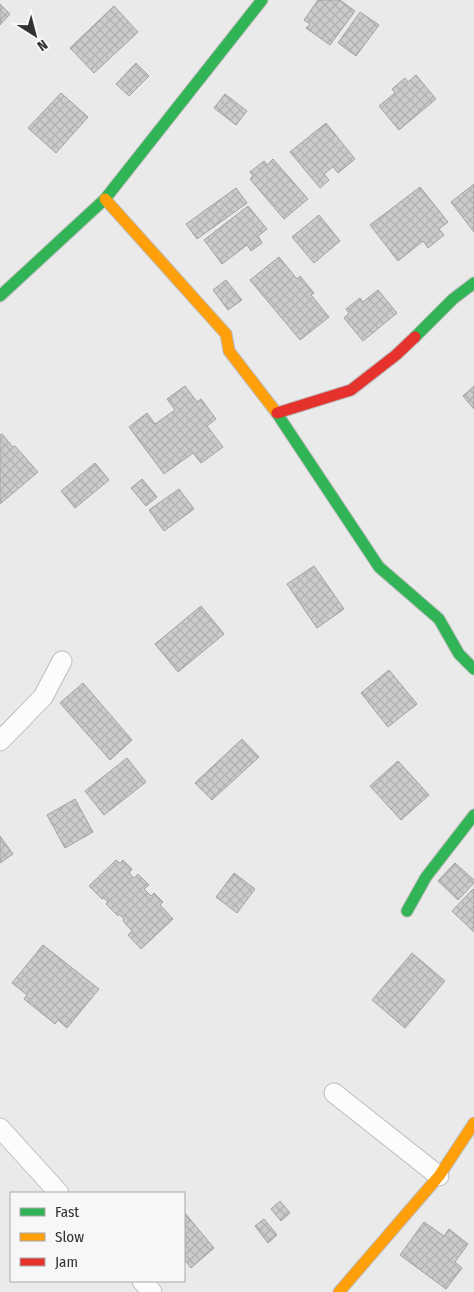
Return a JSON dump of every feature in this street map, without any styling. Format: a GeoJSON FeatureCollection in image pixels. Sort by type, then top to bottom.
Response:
{"type":"FeatureCollection","features":[{"type":"Feature","properties":{"kind":"street"},"geometry":{"type":"LineString","coordinates":[[0,296],[105,199],[262,0]]}},
{"type":"Feature","properties":{"kind":"street"},"geometry":{"type":"LineString","coordinates":[[105,199],[226,334],[229,351],[277,413],[379,567],[439,619],[459,654],[474,669]]}},
{"type":"Feature","properties":{"kind":"street"},"geometry":{"type":"LineString","coordinates":[[277,413],[351,390],[396,355],[453,299],[474,283]]}},
{"type":"Feature","properties":{"kind":"street"},"geometry":{"type":"LineString","coordinates":[[0,741],[43,697],[62,661]]}},
{"type":"Feature","properties":{"kind":"street"},"geometry":{"type":"LineString","coordinates":[[407,911],[426,877],[474,815]]}},
{"type":"Feature","properties":{"kind":"street"},"geometry":{"type":"LineString","coordinates":[[334,1093],[439,1176]]}},
{"type":"Feature","properties":{"kind":"street"},"geometry":{"type":"LineString","coordinates":[[339,1292],[439,1176],[474,1123]]}},
{"type":"Feature","properties":{"kind":"street"},"geometry":{"type":"LineString","coordinates":[[0,1128],[58,1192]]}},
{"type":"Feature","properties":{"kind":"street"},"geometry":{"type":"LineString","coordinates":[[143,1282],[152,1292]]}},
{"type":"Feature","properties":{"kind":"building"},"geometry":{"type":"Polygon","coordinates":[[[318,0],[340,0],[355,11],[330,45],[306,28],[310,24],[304,20],[318,0]]]}},
{"type":"Feature","properties":{"kind":"building"},"geometry":{"type":"Polygon","coordinates":[[[0,4],[10,14],[0,25],[0,4]]]}},
{"type":"Feature","properties":{"kind":"building"},"geometry":{"type":"Polygon","coordinates":[[[114,6],[138,32],[94,73],[70,48],[114,6]]]}},
{"type":"Feature","properties":{"kind":"building"},"geometry":{"type":"Polygon","coordinates":[[[360,12],[379,25],[356,56],[338,43],[360,12]]]}},
{"type":"Feature","properties":{"kind":"building"},"geometry":{"type":"Polygon","coordinates":[[[136,63],[149,76],[129,96],[116,84],[136,63]]]}},
{"type":"Feature","properties":{"kind":"building"},"geometry":{"type":"Polygon","coordinates":[[[416,75],[436,99],[399,130],[379,106],[395,93],[392,89],[405,78],[408,82],[416,75]]]}},
{"type":"Feature","properties":{"kind":"building"},"geometry":{"type":"Polygon","coordinates":[[[61,93],[88,117],[56,153],[28,128],[61,93]]]}},
{"type":"Feature","properties":{"kind":"building"},"geometry":{"type":"Polygon","coordinates":[[[225,94],[247,111],[236,125],[214,108],[225,94]]]}},
{"type":"Feature","properties":{"kind":"building"},"geometry":{"type":"Polygon","coordinates":[[[326,123],[355,159],[338,173],[333,167],[324,174],[329,180],[320,188],[290,152],[326,123]]]}},
{"type":"Feature","properties":{"kind":"building"},"geometry":{"type":"Polygon","coordinates":[[[273,159],[308,199],[284,219],[250,179],[253,176],[250,172],[264,161],[267,165],[273,159]]]}},
{"type":"Feature","properties":{"kind":"building"},"geometry":{"type":"Polygon","coordinates":[[[474,184],[474,232],[451,202],[474,184]]]}},
{"type":"Feature","properties":{"kind":"building"},"geometry":{"type":"Polygon","coordinates":[[[420,187],[448,222],[439,229],[444,235],[428,248],[423,241],[398,261],[370,225],[420,187]]]}},
{"type":"Feature","properties":{"kind":"building"},"geometry":{"type":"Polygon","coordinates":[[[236,188],[247,203],[197,239],[186,224],[236,188]]]}},
{"type":"Feature","properties":{"kind":"building"},"geometry":{"type":"Polygon","coordinates":[[[248,206],[267,229],[258,236],[262,243],[251,251],[247,245],[222,264],[204,240],[248,206]]]}},
{"type":"Feature","properties":{"kind":"building"},"geometry":{"type":"Polygon","coordinates":[[[319,215],[340,241],[314,263],[292,237],[319,215]]]}},
{"type":"Feature","properties":{"kind":"building"},"geometry":{"type":"Polygon","coordinates":[[[279,257],[297,279],[300,276],[314,293],[311,295],[329,317],[300,340],[250,280],[279,257]]]}},
{"type":"Feature","properties":{"kind":"building"},"geometry":{"type":"Polygon","coordinates":[[[226,280],[242,300],[228,310],[213,290],[226,280]]]}},
{"type":"Feature","properties":{"kind":"building"},"geometry":{"type":"Polygon","coordinates":[[[378,290],[397,313],[363,341],[344,318],[349,313],[346,309],[360,298],[363,302],[378,290]]]}},
{"type":"Feature","properties":{"kind":"building"},"geometry":{"type":"Polygon","coordinates":[[[185,386],[197,402],[201,399],[216,419],[207,426],[223,447],[201,463],[193,453],[164,474],[129,427],[147,413],[155,424],[175,410],[167,399],[185,386]]]}},
{"type":"Feature","properties":{"kind":"building"},"geometry":{"type":"Polygon","coordinates":[[[474,386],[474,409],[463,396],[474,386]]]}},
{"type":"Feature","properties":{"kind":"building"},"geometry":{"type":"Polygon","coordinates":[[[2,434],[38,472],[0,504],[0,435],[2,434]]]}},
{"type":"Feature","properties":{"kind":"building"},"geometry":{"type":"Polygon","coordinates":[[[95,463],[109,480],[75,508],[61,491],[95,463]]]}},
{"type":"Feature","properties":{"kind":"building"},"geometry":{"type":"Polygon","coordinates":[[[142,479],[157,497],[146,506],[131,488],[142,479]]]}},
{"type":"Feature","properties":{"kind":"building"},"geometry":{"type":"Polygon","coordinates":[[[179,489],[194,509],[164,531],[149,510],[179,489]]]}},
{"type":"Feature","properties":{"kind":"building"},"geometry":{"type":"Polygon","coordinates":[[[314,566],[344,609],[317,628],[287,584],[314,566]]]}},
{"type":"Feature","properties":{"kind":"building"},"geometry":{"type":"Polygon","coordinates":[[[201,606],[224,634],[178,672],[155,644],[201,606]]]}},
{"type":"Feature","properties":{"kind":"building"},"geometry":{"type":"Polygon","coordinates":[[[389,670],[417,704],[388,727],[361,693],[389,670]]]}},
{"type":"Feature","properties":{"kind":"building"},"geometry":{"type":"Polygon","coordinates":[[[83,683],[132,740],[110,760],[60,703],[83,683]]]}},
{"type":"Feature","properties":{"kind":"building"},"geometry":{"type":"Polygon","coordinates":[[[242,739],[259,757],[212,800],[195,783],[242,739]]]}},
{"type":"Feature","properties":{"kind":"building"},"geometry":{"type":"Polygon","coordinates":[[[127,758],[146,782],[104,815],[85,791],[127,758]]]}},
{"type":"Feature","properties":{"kind":"building"},"geometry":{"type":"Polygon","coordinates":[[[398,761],[429,795],[401,820],[370,786],[398,761]]]}},
{"type":"Feature","properties":{"kind":"building"},"geometry":{"type":"Polygon","coordinates":[[[75,799],[93,832],[65,848],[47,815],[75,799]]]}},
{"type":"Feature","properties":{"kind":"building"},"geometry":{"type":"Polygon","coordinates":[[[0,836],[13,854],[0,863],[0,836]]]}},
{"type":"Feature","properties":{"kind":"building"},"geometry":{"type":"Polygon","coordinates":[[[116,860],[120,863],[123,860],[132,869],[129,873],[134,878],[138,874],[149,885],[144,889],[151,896],[154,893],[163,902],[160,905],[173,919],[141,949],[128,935],[132,931],[123,921],[124,919],[119,914],[118,916],[106,904],[108,902],[104,898],[102,899],[89,886],[116,860]]]}},
{"type":"Feature","properties":{"kind":"building"},"geometry":{"type":"Polygon","coordinates":[[[455,863],[474,880],[474,883],[458,900],[438,881],[455,863]]]}},
{"type":"Feature","properties":{"kind":"building"},"geometry":{"type":"Polygon","coordinates":[[[234,873],[255,889],[237,913],[216,897],[234,873]]]}},
{"type":"Feature","properties":{"kind":"building"},"geometry":{"type":"Polygon","coordinates":[[[474,890],[474,932],[452,911],[474,890]]]}},
{"type":"Feature","properties":{"kind":"building"},"geometry":{"type":"Polygon","coordinates":[[[43,945],[99,989],[67,1028],[58,1020],[55,1024],[24,999],[27,995],[12,983],[43,945]]]}},
{"type":"Feature","properties":{"kind":"building"},"geometry":{"type":"Polygon","coordinates":[[[412,953],[445,981],[405,1028],[372,1000],[412,953]]]}},
{"type":"Feature","properties":{"kind":"building"},"geometry":{"type":"Polygon","coordinates":[[[280,1201],[290,1213],[281,1221],[271,1209],[280,1201]]]}},
{"type":"Feature","properties":{"kind":"building"},"geometry":{"type":"Polygon","coordinates":[[[185,1213],[214,1248],[191,1268],[185,1260],[185,1213]]]}},
{"type":"Feature","properties":{"kind":"building"},"geometry":{"type":"Polygon","coordinates":[[[264,1219],[277,1235],[268,1243],[255,1226],[264,1219]]]}},
{"type":"Feature","properties":{"kind":"building"},"geometry":{"type":"Polygon","coordinates":[[[424,1222],[444,1236],[449,1229],[468,1244],[455,1262],[462,1268],[446,1289],[400,1255],[424,1222]]]}},
{"type":"Feature","properties":{"kind":"traffic: fast"},"geometry":{"type":"LineString","coordinates":[[0,296],[105,199],[262,0]]}},
{"type":"Feature","properties":{"kind":"traffic: fast"},"geometry":{"type":"LineString","coordinates":[[415,337],[453,299],[474,283]]}},
{"type":"Feature","properties":{"kind":"traffic: fast"},"geometry":{"type":"LineString","coordinates":[[276,412],[379,567],[439,619],[459,654],[474,669]]}},
{"type":"Feature","properties":{"kind":"traffic: fast"},"geometry":{"type":"LineString","coordinates":[[407,911],[426,877],[474,815]]}},
{"type":"Feature","properties":{"kind":"traffic: slow"},"geometry":{"type":"LineString","coordinates":[[105,199],[226,334],[229,351],[276,412]]}},
{"type":"Feature","properties":{"kind":"traffic: slow"},"geometry":{"type":"LineString","coordinates":[[339,1292],[439,1176],[474,1123]]}},
{"type":"Feature","properties":{"kind":"traffic: jam"},"geometry":{"type":"LineString","coordinates":[[277,413],[351,390],[396,355],[415,337]]}}]}
